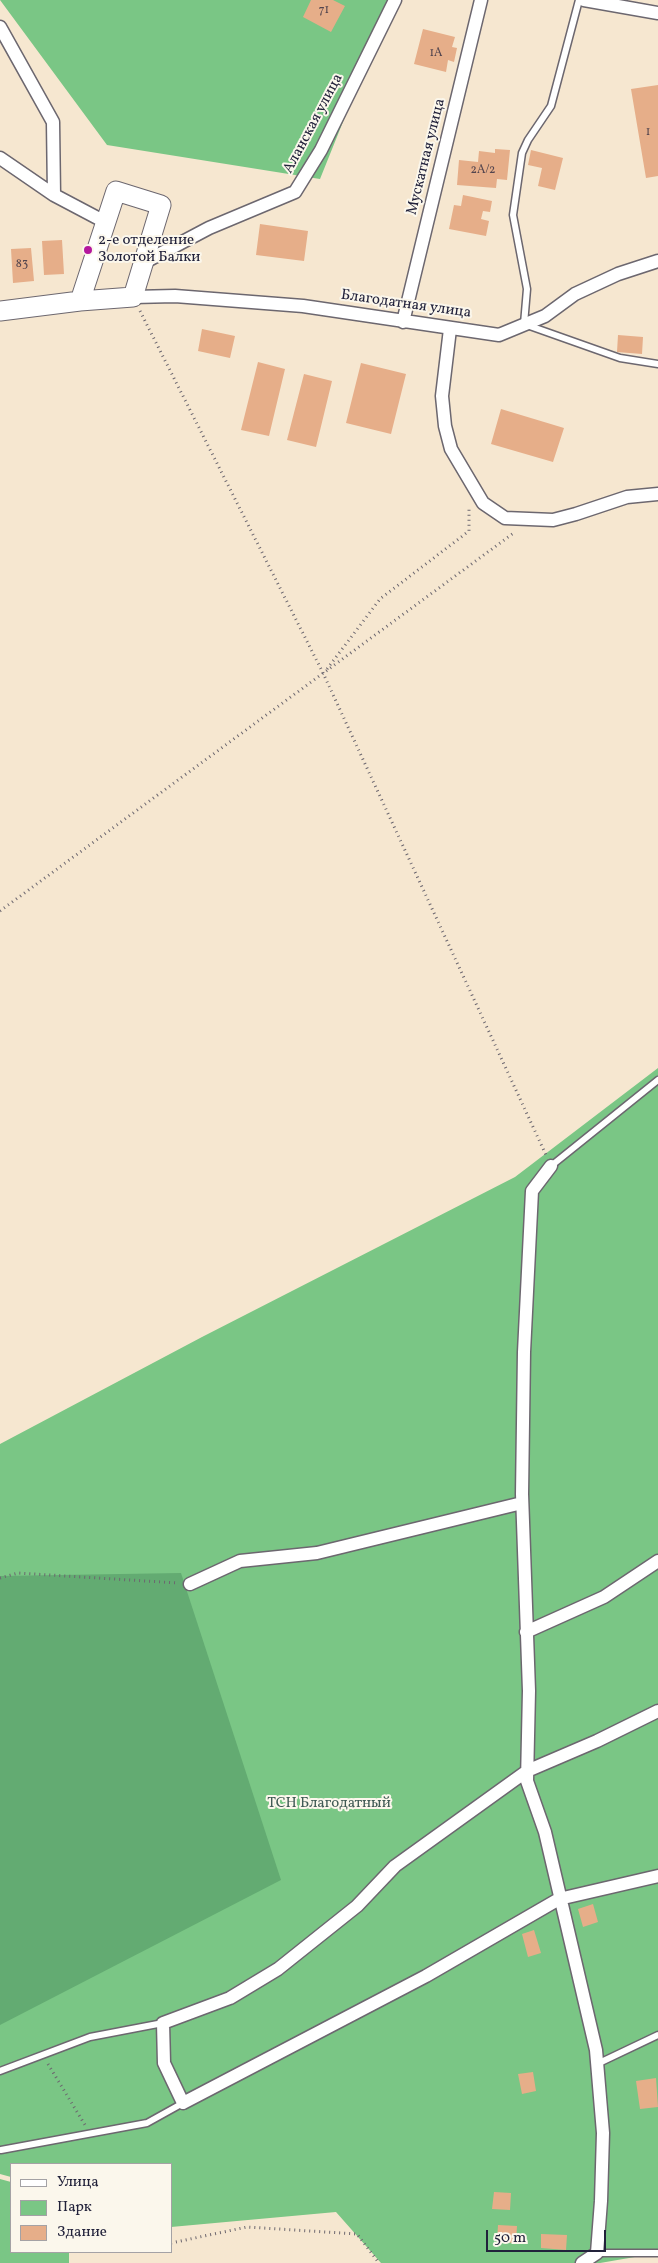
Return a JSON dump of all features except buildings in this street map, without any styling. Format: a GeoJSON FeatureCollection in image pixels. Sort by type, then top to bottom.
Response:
{"type":"FeatureCollection","features":[{"type":"Feature","properties":{"kind":"street","name":"Аланская улица"},"geometry":{"type":"LineString","coordinates":[[143,264],[209,228],[295,192],[321,150],[395,0]]}},
{"type":"Feature","properties":{"kind":"street","name":"Мускатная улица"},"geometry":{"type":"LineString","coordinates":[[404,322],[481,0]]}},
{"type":"Feature","properties":{"kind":"street"},"geometry":{"type":"LineString","coordinates":[[584,0],[658,12]]}},
{"type":"Feature","properties":{"kind":"street"},"geometry":{"type":"LineString","coordinates":[[0,26],[53,122],[54,195]]}},
{"type":"Feature","properties":{"kind":"street"},"geometry":{"type":"LineString","coordinates":[[0,158],[54,195],[106,222]]}},
{"type":"Feature","properties":{"kind":"street"},"geometry":{"type":"LineString","coordinates":[[0,311],[80,301],[133,297],[160,205],[116,191],[80,301]]}},
{"type":"Feature","properties":{"kind":"street"},"geometry":{"type":"LineString","coordinates":[[618,274],[658,256]]}},
{"type":"Feature","properties":{"kind":"street","name":"Благодатная улица"},"geometry":{"type":"LineString","coordinates":[[133,297],[175,296],[303,306],[450,329],[499,334],[545,316],[575,294],[618,274],[658,261]]}},
{"type":"Feature","properties":{"kind":"street"},"geometry":{"type":"LineString","coordinates":[[450,329],[442,396],[450,450],[483,503],[505,518],[554,520],[627,497],[658,494]]}},
{"type":"Feature","properties":{"kind":"street"},"geometry":{"type":"LineString","coordinates":[[551,1166],[532,1191],[524,1352],[522,1503],[528,1691],[527,1782],[545,1832],[559,1899],[580,1978],[597,2064],[603,2133],[601,2201],[597,2253],[582,2263]]}},
{"type":"Feature","properties":{"kind":"street"},"geometry":{"type":"LineString","coordinates":[[190,1584],[240,1561],[317,1553],[522,1503]]}},
{"type":"Feature","properties":{"kind":"street"},"geometry":{"type":"LineString","coordinates":[[526,1632],[604,1598],[658,1561]]}},
{"type":"Feature","properties":{"kind":"street"},"geometry":{"type":"LineString","coordinates":[[658,1711],[527,1771],[395,1866],[357,1906],[278,1969],[230,1998],[163,2023],[164,2063],[184,2103],[426,1976],[559,1899],[658,1876]]}},
{"type":"Feature","properties":{"kind":"lane"},"geometry":{"type":"LineString","coordinates":[[579,0],[551,106],[528,140],[522,153],[513,215],[527,288],[524,324],[620,358],[658,364]]}},
{"type":"Feature","properties":{"kind":"lane"},"geometry":{"type":"LineString","coordinates":[[551,1166],[658,1080]]}},
{"type":"Feature","properties":{"kind":"lane"},"geometry":{"type":"LineString","coordinates":[[0,2071],[90,2037],[163,2023]]}},
{"type":"Feature","properties":{"kind":"lane"},"geometry":{"type":"LineString","coordinates":[[597,2064],[658,2035]]}},
{"type":"Feature","properties":{"kind":"lane"},"geometry":{"type":"LineString","coordinates":[[1,2150],[147,2124],[184,2103]]}},
{"type":"Feature","properties":{"kind":"lane"},"geometry":{"type":"LineString","coordinates":[[597,2253],[658,2253]]}},
{"type":"Feature","properties":{"kind":"path"},"geometry":{"type":"LineString","coordinates":[[133,297],[324,673],[551,1166]]}},
{"type":"Feature","properties":{"kind":"path"},"geometry":{"type":"LineString","coordinates":[[324,673],[380,600],[469,531],[470,484]]}},
{"type":"Feature","properties":{"kind":"path"},"geometry":{"type":"LineString","coordinates":[[0,911],[532,520]]}},
{"type":"Feature","properties":{"kind":"path"},"geometry":{"type":"LineString","coordinates":[[0,1578],[18,1573],[190,1584]]}},
{"type":"Feature","properties":{"kind":"path"},"geometry":{"type":"LineString","coordinates":[[42,2055],[59,2079],[90,2134]]}},
{"type":"Feature","properties":{"kind":"path"},"geometry":{"type":"LineString","coordinates":[[172,2243],[247,2227],[356,2234],[379,2263]]}},
{"type":"Feature","properties":{"kind":"green space"},"geometry":{"type":"Polygon","coordinates":[[[0,0],[392,0],[320,179],[107,145],[0,0]]]}},
{"type":"Feature","properties":{"kind":"green space","name":"ТСН Благодатный"},"geometry":{"type":"Polygon","coordinates":[[[658,1068],[658,2253],[600,2263],[381,2263],[336,2212],[172,2227],[172,2163],[10,2163],[10,2177],[0,2174],[0,1444],[202,1337],[515,1177],[658,1068]]]}},
{"type":"Feature","properties":{"kind":"green space"},"geometry":{"type":"Polygon","coordinates":[[[181,1573],[281,1880],[0,2025],[0,1576],[181,1573]]]}},
{"type":"Feature","properties":{"kind":"green space"},"geometry":{"type":"Polygon","coordinates":[[[0,2179],[10,2182],[10,2253],[69,2253],[69,2263],[0,2263],[0,2179]]]}},
{"type":"Feature","properties":{"kind":"place","name":"2-е отделение Золотой Балки"},"geometry":{"type":"Point","coordinates":[88,250]}}]}
